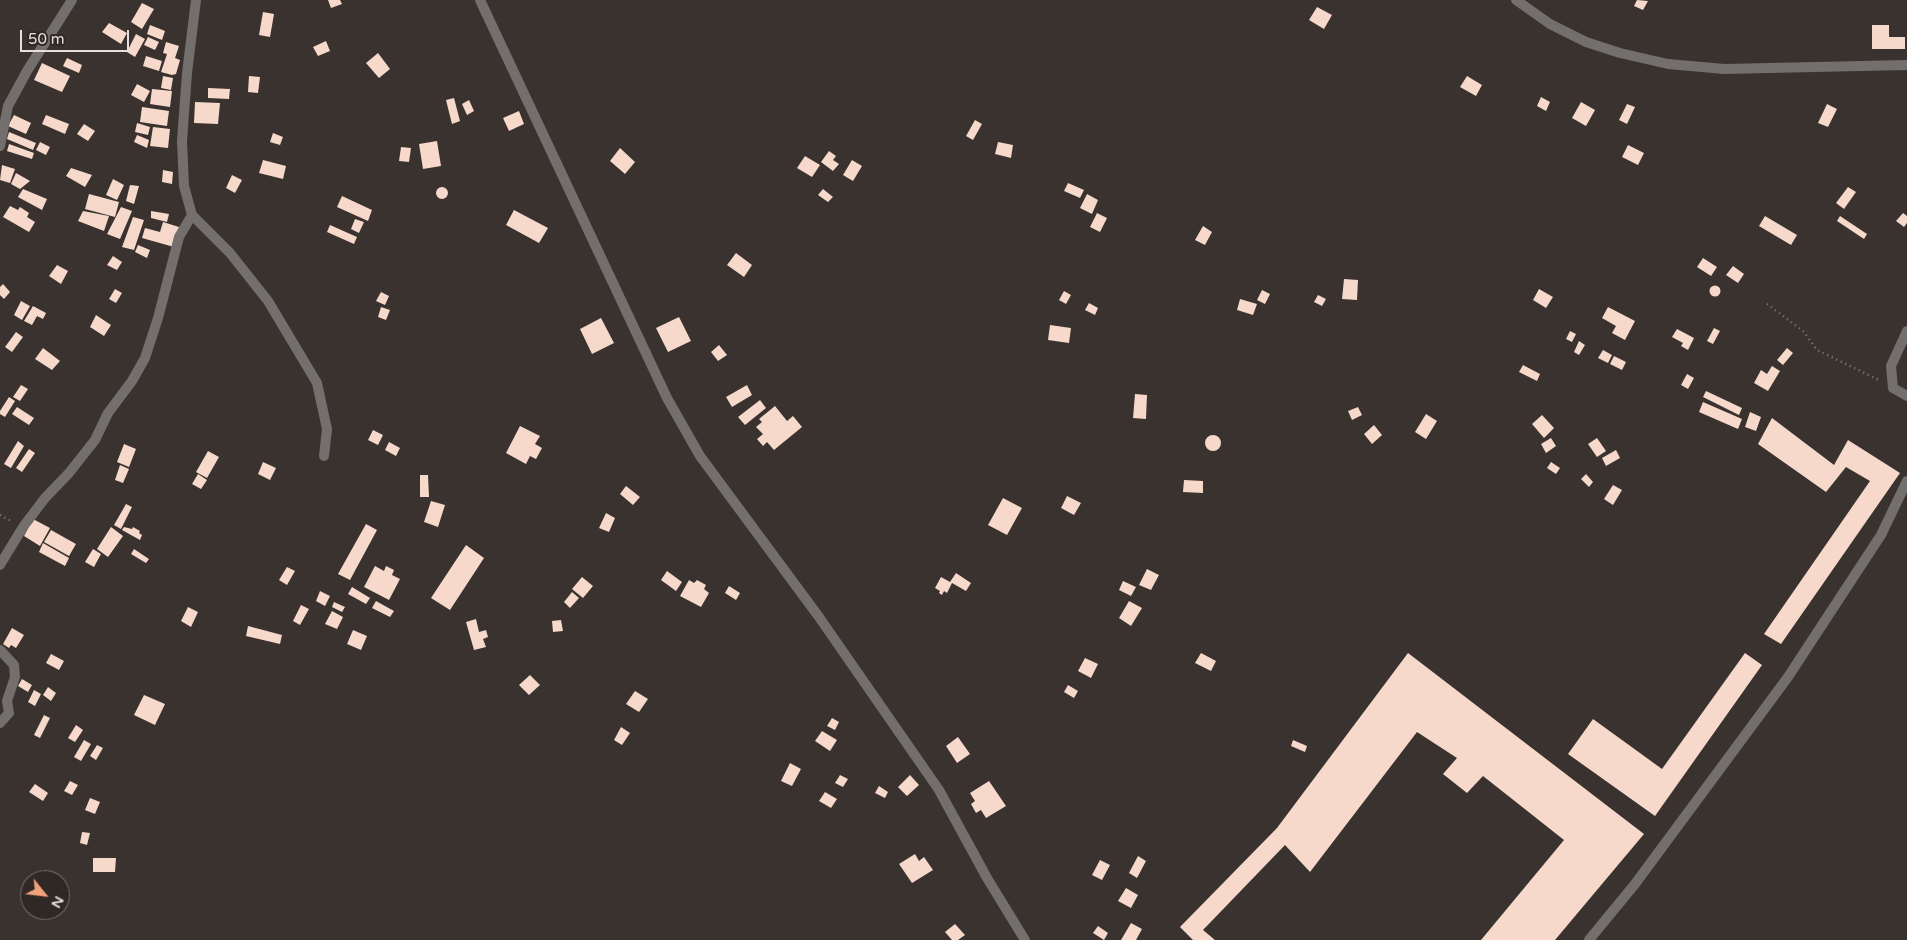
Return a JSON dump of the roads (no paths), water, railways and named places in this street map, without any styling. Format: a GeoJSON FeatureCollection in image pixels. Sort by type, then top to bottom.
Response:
{"type":"FeatureCollection","features":[{"type":"Feature","properties":{"kind":"street"},"geometry":{"type":"LineString","coordinates":[[0,146],[8,106],[27,71],[72,0]]}},
{"type":"Feature","properties":{"kind":"street"},"geometry":{"type":"LineString","coordinates":[[196,0],[187,73],[182,142],[184,186],[192,215],[230,253],[268,301],[317,383],[327,429],[324,456]]}},
{"type":"Feature","properties":{"kind":"street"},"geometry":{"type":"LineString","coordinates":[[480,0],[667,398],[700,456],[819,616],[939,790],[1025,940]]}},
{"type":"Feature","properties":{"kind":"street"},"geometry":{"type":"LineString","coordinates":[[1516,0],[1550,24],[1586,42],[1620,53],[1668,64],[1724,69],[1907,65]]}},
{"type":"Feature","properties":{"kind":"street"},"geometry":{"type":"LineString","coordinates":[[0,565],[23,527],[94,440],[108,413],[132,381],[145,358],[158,318],[178,237],[192,215]]}},
{"type":"Feature","properties":{"kind":"street"},"geometry":{"type":"LineString","coordinates":[[1907,331],[1891,366],[1893,388],[1907,396]]}},
{"type":"Feature","properties":{"kind":"street"},"geometry":{"type":"LineString","coordinates":[[1589,940],[1635,884],[1788,677],[1881,535],[1907,481]]}},
{"type":"Feature","properties":{"kind":"street"},"geometry":{"type":"LineString","coordinates":[[0,650],[14,665],[15,677],[7,701],[9,714],[0,723]]}}]}
